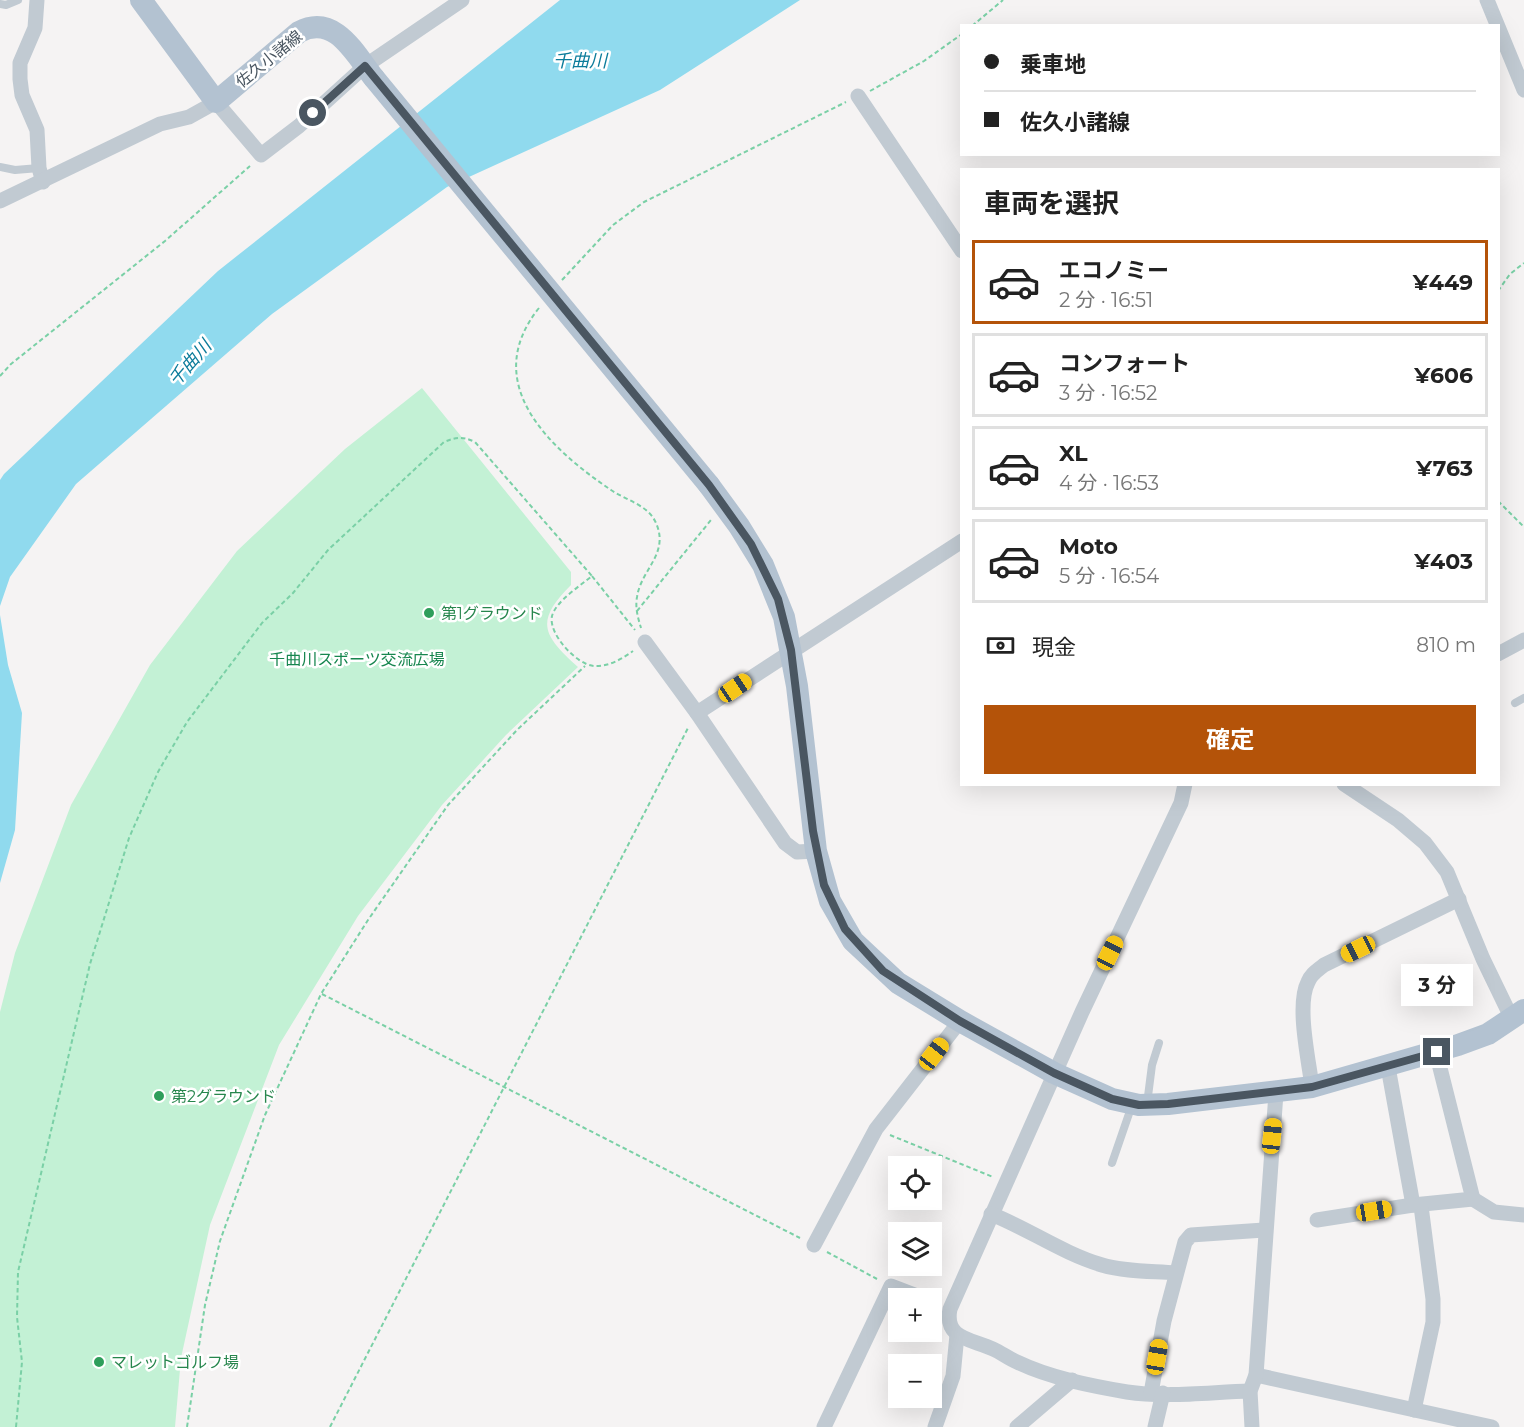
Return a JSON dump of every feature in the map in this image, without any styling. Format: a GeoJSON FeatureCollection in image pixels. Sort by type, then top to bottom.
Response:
{"type":"FeatureCollection","features":[{"type":"Feature","properties":{"kind":"main road"},"geometry":{"type":"LineString","coordinates":[[141,0],[216,102]]}},
{"type":"Feature","properties":{"kind":"main road","name":"佐久小諸線"},"geometry":{"type":"LineString","coordinates":[[216,102],[299,32],[311,27],[323,26],[335,31],[724,504],[751,544],[772,583],[784,617],[791,650],[816,851],[830,900],[854,941],[898,982],[960,1021],[1054,1073],[1112,1099],[1139,1104],[1276,1093],[1312,1087],[1437,1052],[1488,1034],[1518,1015]]}},
{"type":"Feature","properties":{"kind":"street"},"geometry":{"type":"LineString","coordinates":[[37,0],[35,28],[20,63],[20,79],[22,95],[37,130],[41,175]]}},
{"type":"Feature","properties":{"kind":"street"},"geometry":{"type":"LineString","coordinates":[[0,201],[41,175],[160,124],[189,117],[216,102],[261,155],[462,0]]}},
{"type":"Feature","properties":{"kind":"street"},"geometry":{"type":"LineString","coordinates":[[1492,2],[1524,90]]}},
{"type":"Feature","properties":{"kind":"street"},"geometry":{"type":"LineString","coordinates":[[858,96],[960,247]]}},
{"type":"Feature","properties":{"kind":"street"},"geometry":{"type":"LineString","coordinates":[[697,713],[960,542]]}},
{"type":"Feature","properties":{"kind":"street"},"geometry":{"type":"LineString","coordinates":[[1500,653],[1524,640]]}},
{"type":"Feature","properties":{"kind":"street"},"geometry":{"type":"LineString","coordinates":[[645,642],[697,713],[785,843],[797,852],[816,851]]}},
{"type":"Feature","properties":{"kind":"street"},"geometry":{"type":"LineString","coordinates":[[1185,786],[1181,803],[1054,1073],[991,1214],[950,1309],[948,1320],[957,1335],[994,1350],[1018,1363],[1072,1380],[1129,1392],[1250,1391]]}},
{"type":"Feature","properties":{"kind":"street"},"geometry":{"type":"LineString","coordinates":[[1347,786],[1398,820],[1425,843],[1447,872],[1483,960],[1518,1015]]}},
{"type":"Feature","properties":{"kind":"street"},"geometry":{"type":"LineString","coordinates":[[1312,1087],[1304,997],[1307,982],[1324,965],[1459,899]]}},
{"type":"Feature","properties":{"kind":"street"},"geometry":{"type":"LineString","coordinates":[[814,1245],[876,1130],[960,1021]]}},
{"type":"Feature","properties":{"kind":"street"},"geometry":{"type":"LineString","coordinates":[[1437,1052],[1473,1199]]}},
{"type":"Feature","properties":{"kind":"street"},"geometry":{"type":"LineString","coordinates":[[1388,1067],[1417,1205],[1433,1299],[1433,1322],[1414,1410]]}},
{"type":"Feature","properties":{"kind":"street"},"geometry":{"type":"LineString","coordinates":[[1251,1427],[1250,1391],[1256,1375],[1264,1230],[1276,1093]]}},
{"type":"Feature","properties":{"kind":"street"},"geometry":{"type":"LineString","coordinates":[[1317,1220],[1473,1199],[1494,1212],[1524,1215]]}},
{"type":"Feature","properties":{"kind":"street"},"geometry":{"type":"LineString","coordinates":[[991,1214],[1022,1226],[1056,1247],[1100,1264],[1116,1269],[1176,1273]]}},
{"type":"Feature","properties":{"kind":"street"},"geometry":{"type":"LineString","coordinates":[[1155,1427],[1164,1321],[1185,1242],[1191,1235],[1264,1230]]}},
{"type":"Feature","properties":{"kind":"street"},"geometry":{"type":"LineString","coordinates":[[824,1427],[891,1286],[896,1288]]}},
{"type":"Feature","properties":{"kind":"street"},"geometry":{"type":"LineString","coordinates":[[942,1305],[950,1309]]}},
{"type":"Feature","properties":{"kind":"street"},"geometry":{"type":"LineString","coordinates":[[935,1427],[953,1376],[957,1335]]}},
{"type":"Feature","properties":{"kind":"street"},"geometry":{"type":"LineString","coordinates":[[1256,1375],[1492,1427]]}},
{"type":"Feature","properties":{"kind":"street"},"geometry":{"type":"LineString","coordinates":[[1017,1427],[1072,1380]]}},
{"type":"Feature","properties":{"kind":"lane"},"geometry":{"type":"LineString","coordinates":[[0,4],[12,4],[18,0]]}},
{"type":"Feature","properties":{"kind":"lane"},"geometry":{"type":"LineString","coordinates":[[0,167],[41,175]]}},
{"type":"Feature","properties":{"kind":"lane"},"geometry":{"type":"LineString","coordinates":[[1515,703],[1524,698]]}},
{"type":"Feature","properties":{"kind":"lane"},"geometry":{"type":"LineString","coordinates":[[1112,1163],[1139,1104],[1159,1043]]}},
{"type":"Feature","properties":{"kind":"path"},"geometry":{"type":"LineString","coordinates":[[974,24],[1003,0]]}},
{"type":"Feature","properties":{"kind":"path"},"geometry":{"type":"LineString","coordinates":[[559,284],[613,225],[644,202],[713,166],[780,137],[894,80],[960,35]]}},
{"type":"Feature","properties":{"kind":"path"},"geometry":{"type":"LineString","coordinates":[[0,376],[10,364],[214,200],[261,155]]}},
{"type":"Feature","properties":{"kind":"path"},"geometry":{"type":"LineString","coordinates":[[1500,288],[1510,274],[1524,263]]}},
{"type":"Feature","properties":{"kind":"path"},"geometry":{"type":"LineString","coordinates":[[545,301],[519,339],[515,357],[521,396],[531,415],[590,476],[651,514],[657,524],[660,547],[656,560],[637,595],[636,611],[645,642]]}},
{"type":"Feature","properties":{"kind":"path"},"geometry":{"type":"LineString","coordinates":[[16,1427],[22,1362],[17,1317],[18,1272],[90,964],[129,838],[158,772],[187,722],[237,654],[328,549],[444,442],[455,437],[466,437],[475,442],[592,576],[645,642]]}},
{"type":"Feature","properties":{"kind":"path"},"geometry":{"type":"LineString","coordinates":[[1500,503],[1524,527]]}},
{"type":"Feature","properties":{"kind":"path"},"geometry":{"type":"LineString","coordinates":[[636,611],[724,504]]}},
{"type":"Feature","properties":{"kind":"path"},"geometry":{"type":"LineString","coordinates":[[592,576],[562,602],[552,614],[552,626],[557,636],[586,665],[597,667],[614,662],[645,642]]}},
{"type":"Feature","properties":{"kind":"path"},"geometry":{"type":"LineString","coordinates":[[187,1427],[205,1305],[220,1241],[265,1115],[321,994],[368,920],[448,806],[517,730],[586,665]]}},
{"type":"Feature","properties":{"kind":"path"},"geometry":{"type":"LineString","coordinates":[[330,1427],[697,713]]}},
{"type":"Feature","properties":{"kind":"path"},"geometry":{"type":"LineString","coordinates":[[321,994],[891,1286]]}},
{"type":"Feature","properties":{"kind":"path"},"geometry":{"type":"LineString","coordinates":[[876,1130],[1006,1182]]}},
{"type":"Feature","properties":{"kind":"green space","name":"千曲川スポーツ交流広場"},"geometry":{"type":"Polygon","coordinates":[[[422,388],[571,572],[571,585],[552,609],[548,619],[548,628],[557,646],[578,667],[506,735],[442,805],[358,916],[279,1045],[210,1225],[181,1358],[175,1427],[0,1427],[0,1012],[15,953],[71,805],[150,665],[237,551],[345,449],[422,388]]]}},
{"type":"Feature","properties":{"kind":"water","name":"千曲川"},"geometry":{"type":"Polygon","coordinates":[[[560,0],[800,0],[660,90],[447,187],[272,314],[76,484],[10,577],[0,606],[0,480],[4,474],[218,271],[560,0]]]}},
{"type":"Feature","properties":{"kind":"water"},"geometry":{"type":"Polygon","coordinates":[[[0,615],[8,665],[22,713],[15,830],[0,883],[0,615]]]}},
{"type":"Feature","properties":{"kind":"place","name":"第1グラウンド"},"geometry":{"type":"Point","coordinates":[429,613]}},
{"type":"Feature","properties":{"kind":"place","name":"第2グラウンド"},"geometry":{"type":"Point","coordinates":[159,1096]}},
{"type":"Feature","properties":{"kind":"place","name":"マレットゴルフ場"},"geometry":{"type":"Point","coordinates":[99,1362]}},
{"type":"Feature","properties":{"kind":"route"},"geometry":{"type":"LineString","coordinates":[[313,113],[365,66],[709,485],[751,544],[772,583],[789,636],[797,686],[813,831],[824,885],[845,929],[866,955],[883,971],[960,1021],[1054,1073],[1112,1099],[1139,1105],[1276,1093],[1312,1087],[1437,1052]]}}]}
